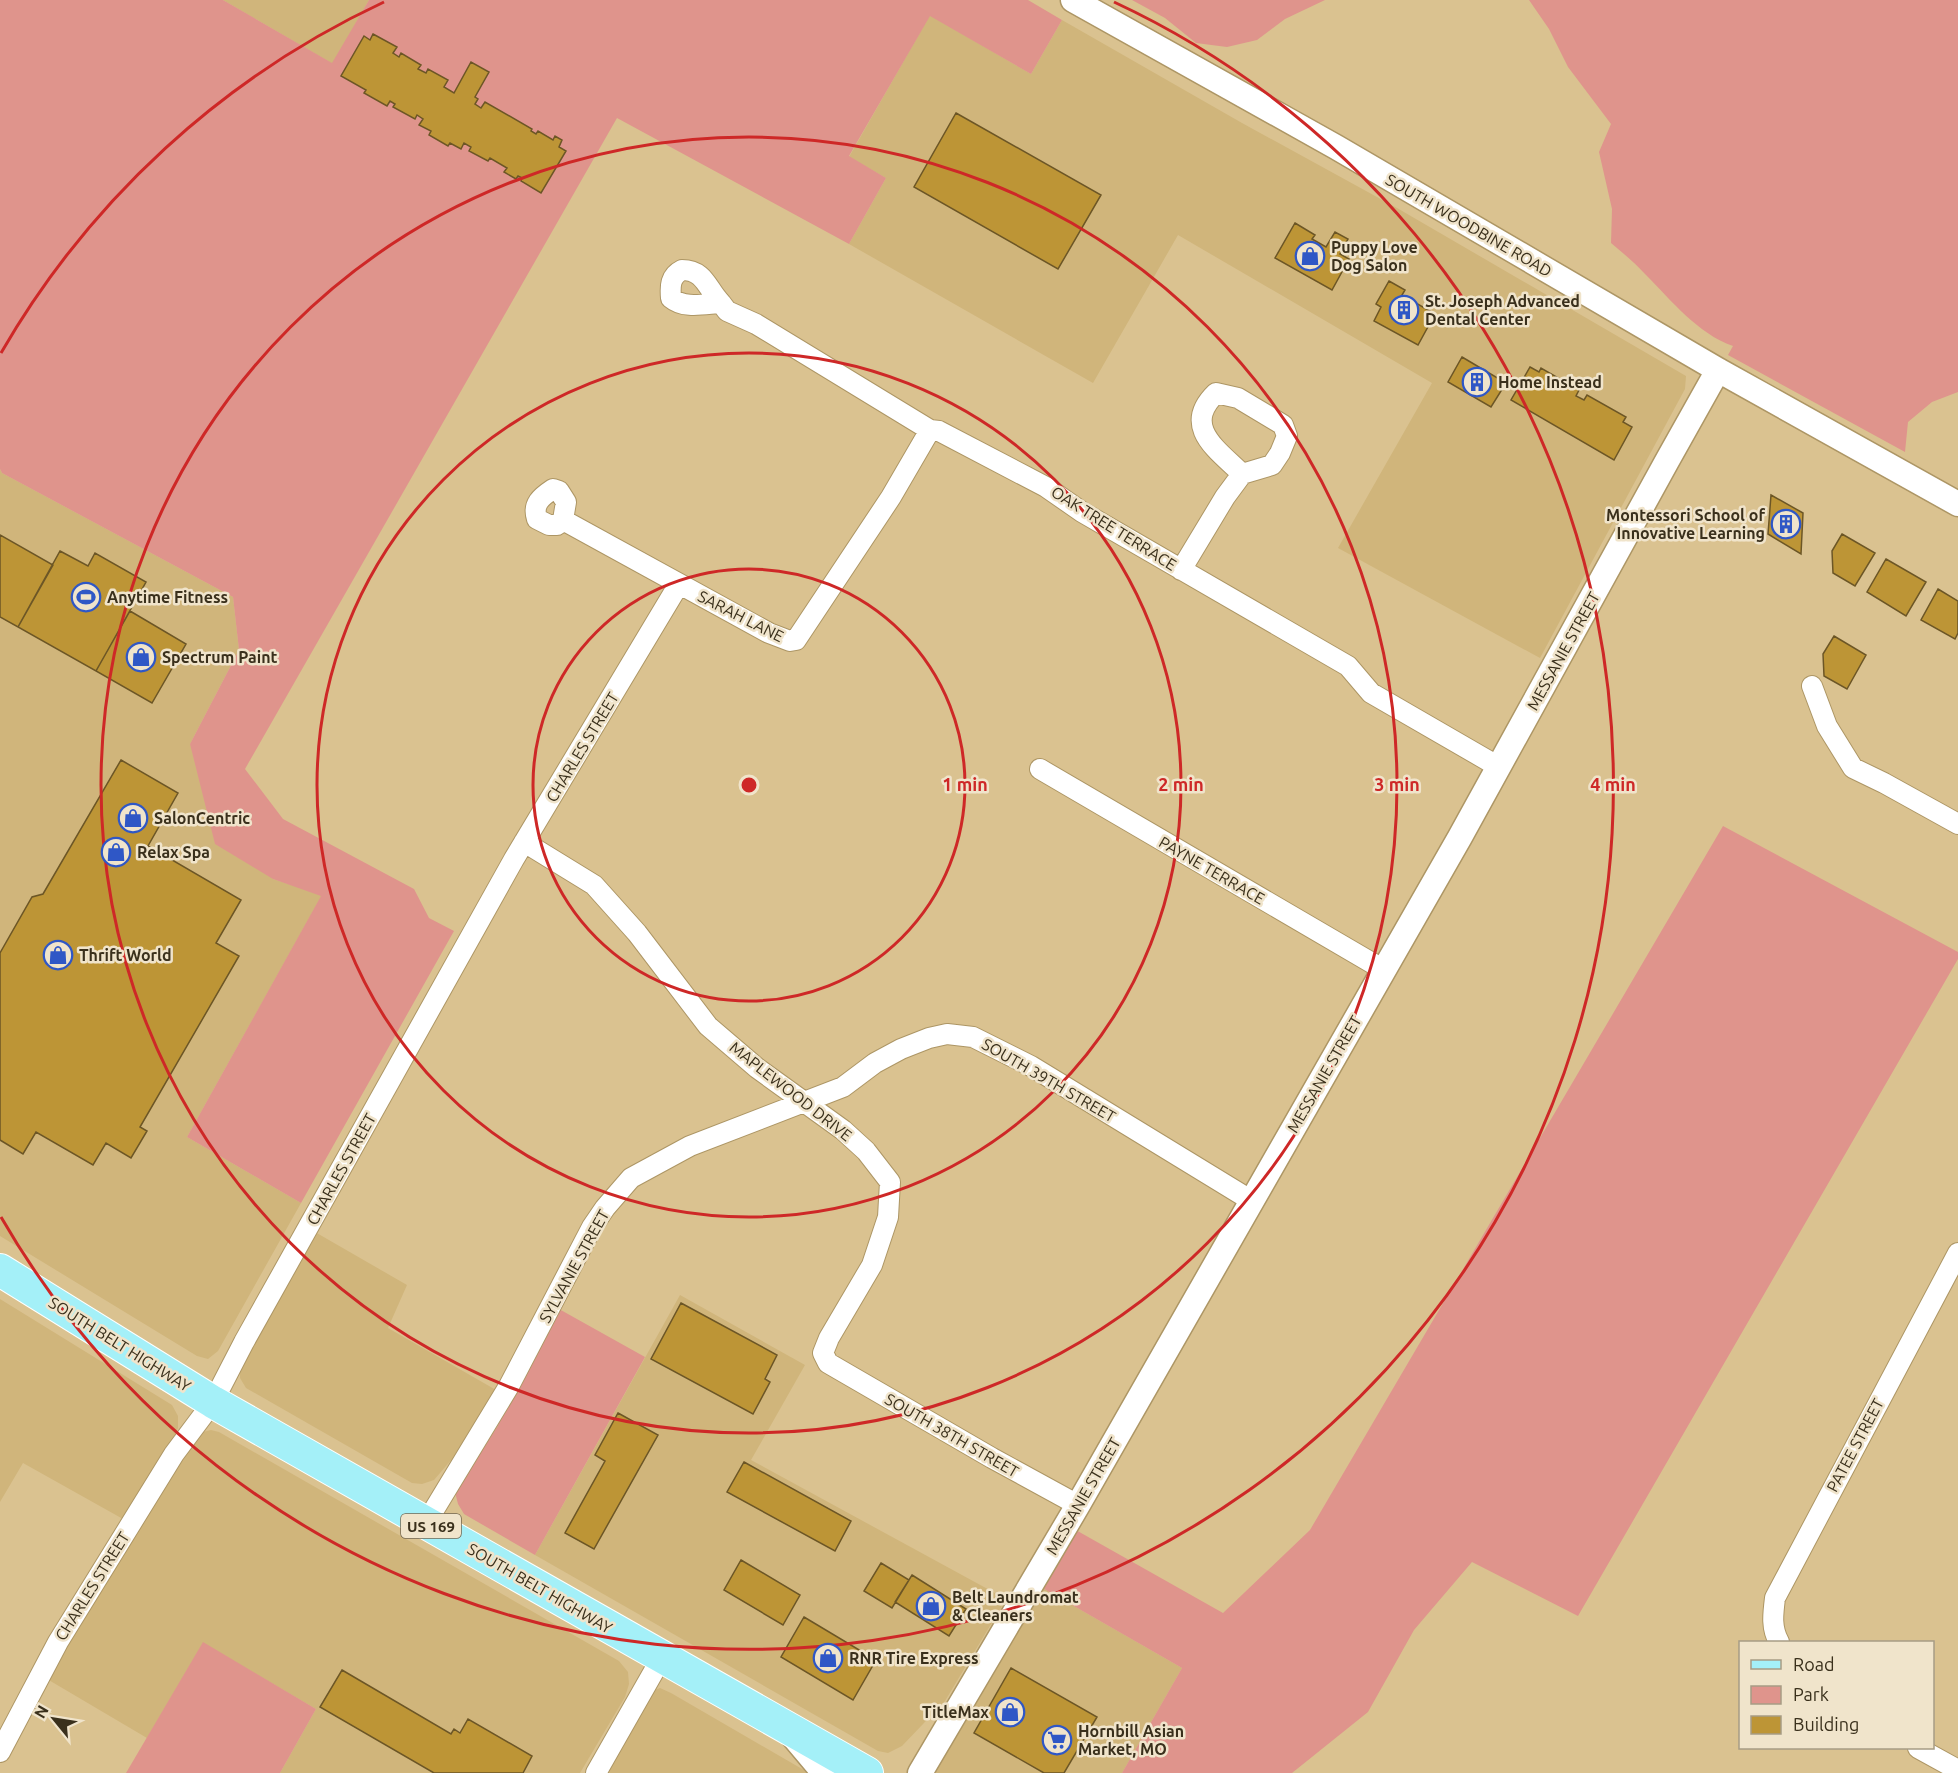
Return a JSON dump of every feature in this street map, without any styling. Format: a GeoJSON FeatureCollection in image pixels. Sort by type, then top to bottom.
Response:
{"type":"FeatureCollection","features":[{"type":"Feature","properties":{"kind":"main road","name":"SOUTH BELT HIGHWAY"},"geometry":{"type":"LineString","coordinates":[[0,1270],[213,1402],[867,1773]]}},
{"type":"Feature","properties":{"kind":"street","name":"SOUTH WOODBINE ROAD"},"geometry":{"type":"LineString","coordinates":[[1073,0],[1336,147],[1718,370],[1958,504]]}},
{"type":"Feature","properties":{"kind":"street","name":"OAK TREE TERRACE"},"geometry":{"type":"LineString","coordinates":[[721,303],[728,310],[756,324],[930,430],[939,430],[1059,494],[1082,512],[1348,666],[1371,693],[1499,767]]}},
{"type":"Feature","properties":{"kind":"street","name":"MESSANIE STREET"},"geometry":{"type":"LineString","coordinates":[[920,1773],[1078,1505],[1384,970],[1718,370]]}},
{"type":"Feature","properties":{"kind":"street"},"geometry":{"type":"LineString","coordinates":[[1181,570],[1225,497],[1242,474],[1272,465],[1287,436],[1284,425],[1238,398],[1216,393],[1209,400],[1202,420],[1202,430],[1209,443],[1242,474]]}},
{"type":"Feature","properties":{"kind":"street","name":"SARAH LANE"},"geometry":{"type":"LineString","coordinates":[[563,520],[769,633],[790,641],[796,640],[891,496],[930,430]]}},
{"type":"Feature","properties":{"kind":"street","name":"CHARLES STREET"},"geometry":{"type":"LineString","coordinates":[[0,1752],[58,1642],[174,1454],[213,1402],[244,1342],[524,842],[678,584]]}},
{"type":"Feature","properties":{"kind":"street"},"geometry":{"type":"LineString","coordinates":[[1812,686],[1827,726],[1853,768],[1958,824]]}},
{"type":"Feature","properties":{"kind":"street","name":"PAYNE TERRACE"},"geometry":{"type":"LineString","coordinates":[[1040,770],[1384,970]]}},
{"type":"Feature","properties":{"kind":"street","name":"MAPLEWOOD DRIVE"},"geometry":{"type":"LineString","coordinates":[[524,842],[594,885],[637,933],[708,1026],[757,1068],[806,1101],[843,1130],[866,1151],[890,1182],[888,1217],[882,1236],[872,1265],[829,1338],[823,1353],[828,1364]]}},
{"type":"Feature","properties":{"kind":"street","name":"SOUTH 39TH STREET"},"geometry":{"type":"LineString","coordinates":[[806,1101],[843,1087],[875,1063],[929,1038],[947,1034],[973,1037],[1031,1066],[1252,1201]]}},
{"type":"Feature","properties":{"kind":"street","name":"SYLVANIE STREET"},"geometry":{"type":"LineString","coordinates":[[426,1523],[509,1386],[592,1227],[631,1178],[690,1146],[806,1101]]}},
{"type":"Feature","properties":{"kind":"street","name":"PATEE STREET"},"geometry":{"type":"LineString","coordinates":[[1778,1641],[1775,1636],[1772,1618],[1775,1598],[1958,1253]]}},
{"type":"Feature","properties":{"kind":"street","name":"SOUTH 38TH STREET"},"geometry":{"type":"LineString","coordinates":[[828,1364],[1078,1505]]}},
{"type":"Feature","properties":{"kind":"street"},"geometry":{"type":"LineString","coordinates":[[596,1773],[662,1657]]}},
{"type":"Feature","properties":{"kind":"street"},"geometry":{"type":"LineString","coordinates":[[784,1726],[824,1773]]}},
{"type":"Feature","properties":{"kind":"street"},"geometry":{"type":"LineString","coordinates":[[1920,1749],[1958,1770]]}},
{"type":"Feature","properties":{"kind":"shaded area"},"geometry":{"type":"Polygon","coordinates":[[[223,0],[369,0],[333,64],[223,0]]]}},
{"type":"Feature","properties":{"kind":"shaded area"},"geometry":{"type":"Polygon","coordinates":[[[930,15],[1031,74],[1062,20],[1397,208],[1686,376],[1685,389],[1540,658],[1338,548],[1432,383],[1178,235],[1093,383],[849,244],[886,178],[849,157],[930,15]]]}},
{"type":"Feature","properties":{"kind":"shaded area"},"geometry":{"type":"Polygon","coordinates":[[[0,469],[2,473],[233,597],[239,650],[190,744],[273,879],[322,895],[187,1137],[301,1203],[218,1351],[208,1359],[197,1356],[0,1236],[0,469]]]}},
{"type":"Feature","properties":{"kind":"shaded area"},"geometry":{"type":"Polygon","coordinates":[[[315,1232],[407,1285],[388,1328],[496,1390],[452,1459],[434,1480],[422,1484],[412,1483],[246,1388],[240,1378],[240,1365],[315,1232]]]}},
{"type":"Feature","properties":{"kind":"shaded area"},"geometry":{"type":"Polygon","coordinates":[[[680,1295],[805,1365],[751,1460],[1006,1599],[945,1701],[902,1746],[888,1753],[878,1751],[535,1555],[680,1295]]]}},
{"type":"Feature","properties":{"kind":"shaded area"},"geometry":{"type":"Polygon","coordinates":[[[0,1299],[172,1405],[178,1416],[178,1428],[170,1445],[123,1519],[23,1463],[0,1502],[0,1299]]]}},
{"type":"Feature","properties":{"kind":"shaded area"},"geometry":{"type":"Polygon","coordinates":[[[211,1430],[219,1432],[619,1661],[628,1672],[629,1684],[625,1697],[580,1773],[280,1773],[316,1709],[203,1643],[147,1738],[47,1679],[84,1612],[190,1444],[203,1432],[211,1430]]]}},
{"type":"Feature","properties":{"kind":"shaded area"},"geometry":{"type":"Polygon","coordinates":[[[1039,1586],[1182,1668],[1122,1773],[936,1773],[936,1768],[1039,1586]]]}},
{"type":"Feature","properties":{"kind":"shaded area"},"geometry":{"type":"Polygon","coordinates":[[[660,1688],[809,1773],[602,1773],[649,1692],[660,1688]]]}},
{"type":"Feature","properties":{"kind":"green space"},"geometry":{"type":"Polygon","coordinates":[[[0,0],[223,0],[332,63],[369,0],[1028,0],[1062,20],[1031,74],[930,16],[849,156],[886,178],[849,244],[617,118],[245,769],[283,819],[414,889],[429,918],[454,931],[301,1203],[187,1137],[321,896],[273,879],[215,844],[190,744],[239,650],[233,597],[2,473],[0,469],[0,0]]]}},
{"type":"Feature","properties":{"kind":"green space"},"geometry":{"type":"Polygon","coordinates":[[[1132,0],[1325,0],[1285,19],[1257,40],[1227,47],[1196,43],[1165,18],[1132,0]]]}},
{"type":"Feature","properties":{"kind":"green space"},"geometry":{"type":"Polygon","coordinates":[[[1529,0],[1958,0],[1958,392],[1932,402],[1908,422],[1905,452],[1728,355],[1733,346],[1720,341],[1697,325],[1638,266],[1611,243],[1612,209],[1599,152],[1611,124],[1568,67],[1549,29],[1529,0]]]}},
{"type":"Feature","properties":{"kind":"green space"},"geometry":{"type":"Polygon","coordinates":[[[1723,826],[1958,952],[1958,959],[1578,1616],[1472,1562],[1414,1630],[1368,1712],[1292,1773],[1122,1773],[1182,1668],[1039,1586],[1074,1529],[1223,1613],[1310,1530],[1723,826]]]}},
{"type":"Feature","properties":{"kind":"green space"},"geometry":{"type":"Polygon","coordinates":[[[559,1309],[645,1357],[535,1555],[464,1514],[455,1492],[497,1427],[559,1309]]]}},
{"type":"Feature","properties":{"kind":"green space"},"geometry":{"type":"Polygon","coordinates":[[[203,1642],[316,1709],[280,1773],[126,1773],[203,1642]]]}},
{"type":"Feature","properties":{"kind":"building"},"geometry":{"type":"Polygon","coordinates":[[[373,34],[397,47],[393,53],[399,57],[401,53],[421,65],[418,69],[426,73],[428,69],[448,80],[444,87],[454,93],[471,62],[489,72],[475,97],[478,99],[475,104],[481,108],[485,102],[532,129],[531,131],[536,134],[538,131],[553,140],[555,136],[562,140],[559,147],[566,151],[541,193],[521,181],[522,178],[518,176],[516,179],[504,172],[507,168],[490,158],[488,161],[469,151],[471,147],[464,143],[461,149],[450,143],[448,146],[429,135],[431,131],[419,125],[423,119],[417,115],[415,119],[393,107],[395,104],[390,101],[387,106],[364,93],[366,90],[341,76],[364,36],[370,40],[373,34]]]}},
{"type":"Feature","properties":{"kind":"building"},"geometry":{"type":"Polygon","coordinates":[[[956,113],[1101,195],[1058,269],[914,187],[956,113]]]}},
{"type":"Feature","properties":{"kind":"building","name":"Puppy Love Dog Salon"},"geometry":{"type":"Polygon","coordinates":[[[1295,223],[1315,235],[1312,239],[1326,247],[1335,232],[1348,239],[1340,254],[1349,259],[1332,290],[1275,258],[1295,223]]]}},
{"type":"Feature","properties":{"kind":"building","name":"St. Joseph Advanced Dental Center"},"geometry":{"type":"Polygon","coordinates":[[[1389,281],[1405,290],[1402,295],[1435,314],[1418,345],[1374,321],[1381,307],[1376,304],[1389,281]]]}},
{"type":"Feature","properties":{"kind":"building","name":"Home Instead"},"geometry":{"type":"Polygon","coordinates":[[[1462,357],[1506,383],[1491,407],[1448,382],[1462,357]]]}},
{"type":"Feature","properties":{"kind":"building"},"geometry":{"type":"Polygon","coordinates":[[[1530,367],[1539,372],[1541,368],[1579,390],[1576,396],[1584,400],[1587,395],[1626,417],[1623,422],[1632,427],[1614,460],[1511,400],[1530,367]]]}},
{"type":"Feature","properties":{"kind":"building","name":"Montessori School of Innovative Learning"},"geometry":{"type":"Polygon","coordinates":[[[1771,495],[1803,513],[1801,554],[1768,534],[1771,495]]]}},
{"type":"Feature","properties":{"kind":"building"},"geometry":{"type":"Polygon","coordinates":[[[1842,534],[1875,553],[1855,586],[1833,573],[1832,551],[1842,534]]]}},
{"type":"Feature","properties":{"kind":"building"},"geometry":{"type":"Polygon","coordinates":[[[0,535],[53,565],[18,627],[0,617],[0,535]]]}},
{"type":"Feature","properties":{"kind":"building","name":"Anytime Fitness"},"geometry":{"type":"Polygon","coordinates":[[[60,551],[88,566],[95,553],[146,582],[96,671],[18,627],[60,551]]]}},
{"type":"Feature","properties":{"kind":"building"},"geometry":{"type":"Polygon","coordinates":[[[1886,559],[1926,582],[1906,616],[1867,592],[1886,559]]]}},
{"type":"Feature","properties":{"kind":"building"},"geometry":{"type":"Polygon","coordinates":[[[1938,589],[1958,601],[1958,633],[1955,639],[1921,620],[1938,589]]]}},
{"type":"Feature","properties":{"kind":"building","name":"Spectrum Paint"},"geometry":{"type":"Polygon","coordinates":[[[130,611],[186,644],[152,703],[96,671],[130,611]]]}},
{"type":"Feature","properties":{"kind":"building"},"geometry":{"type":"Polygon","coordinates":[[[1834,636],[1866,655],[1847,689],[1824,676],[1823,654],[1834,636]]]}},
{"type":"Feature","properties":{"kind":"building"},"geometry":{"type":"Polygon","coordinates":[[[121,760],[178,793],[148,846],[241,900],[216,943],[239,956],[140,1127],[147,1131],[131,1158],[106,1143],[93,1165],[36,1132],[23,1154],[0,1140],[0,953],[32,897],[43,894],[121,760]]]}},
{"type":"Feature","properties":{"kind":"building"},"geometry":{"type":"Polygon","coordinates":[[[681,1303],[777,1355],[765,1379],[770,1382],[753,1414],[651,1359],[681,1303]]]}},
{"type":"Feature","properties":{"kind":"building"},"geometry":{"type":"Polygon","coordinates":[[[618,1413],[658,1435],[594,1549],[565,1533],[605,1461],[595,1455],[618,1413]]]}},
{"type":"Feature","properties":{"kind":"building"},"geometry":{"type":"Polygon","coordinates":[[[744,1462],[851,1521],[835,1551],[727,1492],[744,1462]]]}},
{"type":"Feature","properties":{"kind":"building"},"geometry":{"type":"Polygon","coordinates":[[[741,1560],[800,1595],[783,1625],[724,1590],[741,1560]]]}},
{"type":"Feature","properties":{"kind":"building"},"geometry":{"type":"Polygon","coordinates":[[[881,1563],[909,1580],[892,1608],[864,1591],[881,1563]]]}},
{"type":"Feature","properties":{"kind":"building","name":"Belt Laundromat & Cleaners"},"geometry":{"type":"Polygon","coordinates":[[[912,1575],[966,1609],[949,1636],[895,1602],[912,1575]]]}},
{"type":"Feature","properties":{"kind":"building","name":"RNR Tire Express"},"geometry":{"type":"Polygon","coordinates":[[[804,1617],[876,1660],[853,1700],[781,1657],[804,1617]]]}},
{"type":"Feature","properties":{"kind":"building"},"geometry":{"type":"Polygon","coordinates":[[[1011,1668],[1097,1717],[1064,1773],[1044,1773],[974,1733],[1011,1668]]]}},
{"type":"Feature","properties":{"kind":"building"},"geometry":{"type":"Polygon","coordinates":[[[342,1670],[451,1734],[454,1729],[460,1733],[468,1719],[532,1756],[523,1773],[434,1773],[320,1707],[342,1670]]]}},
{"type":"Feature","properties":{"kind":"place","name":"Puppy Love Dog Salon"},"geometry":{"type":"Point","coordinates":[1310,256]}},
{"type":"Feature","properties":{"kind":"place","name":"St. Joseph Advanced Dental Center"},"geometry":{"type":"Point","coordinates":[1404,310]}},
{"type":"Feature","properties":{"kind":"place","name":"Home Instead"},"geometry":{"type":"Point","coordinates":[1477,382]}},
{"type":"Feature","properties":{"kind":"place","name":"Montessori School of Innovative Learning"},"geometry":{"type":"Point","coordinates":[1786,524]}},
{"type":"Feature","properties":{"kind":"place","name":"Anytime Fitness"},"geometry":{"type":"Point","coordinates":[86,597]}},
{"type":"Feature","properties":{"kind":"place","name":"Spectrum Paint"},"geometry":{"type":"Point","coordinates":[141,657]}},
{"type":"Feature","properties":{"kind":"place","name":"SalonCentric"},"geometry":{"type":"Point","coordinates":[133,818]}},
{"type":"Feature","properties":{"kind":"place","name":"Relax Spa"},"geometry":{"type":"Point","coordinates":[116,852]}},
{"type":"Feature","properties":{"kind":"place","name":"Thrift World"},"geometry":{"type":"Point","coordinates":[58,955]}},
{"type":"Feature","properties":{"kind":"place","name":"Belt Laundromat & Cleaners"},"geometry":{"type":"Point","coordinates":[931,1606]}},
{"type":"Feature","properties":{"kind":"place","name":"RNR Tire Express"},"geometry":{"type":"Point","coordinates":[828,1658]}},
{"type":"Feature","properties":{"kind":"place","name":"TitleMax"},"geometry":{"type":"Point","coordinates":[1010,1712]}},
{"type":"Feature","properties":{"kind":"place","name":"Hornbill Asian Market, MO"},"geometry":{"type":"Point","coordinates":[1057,1740]}}]}
